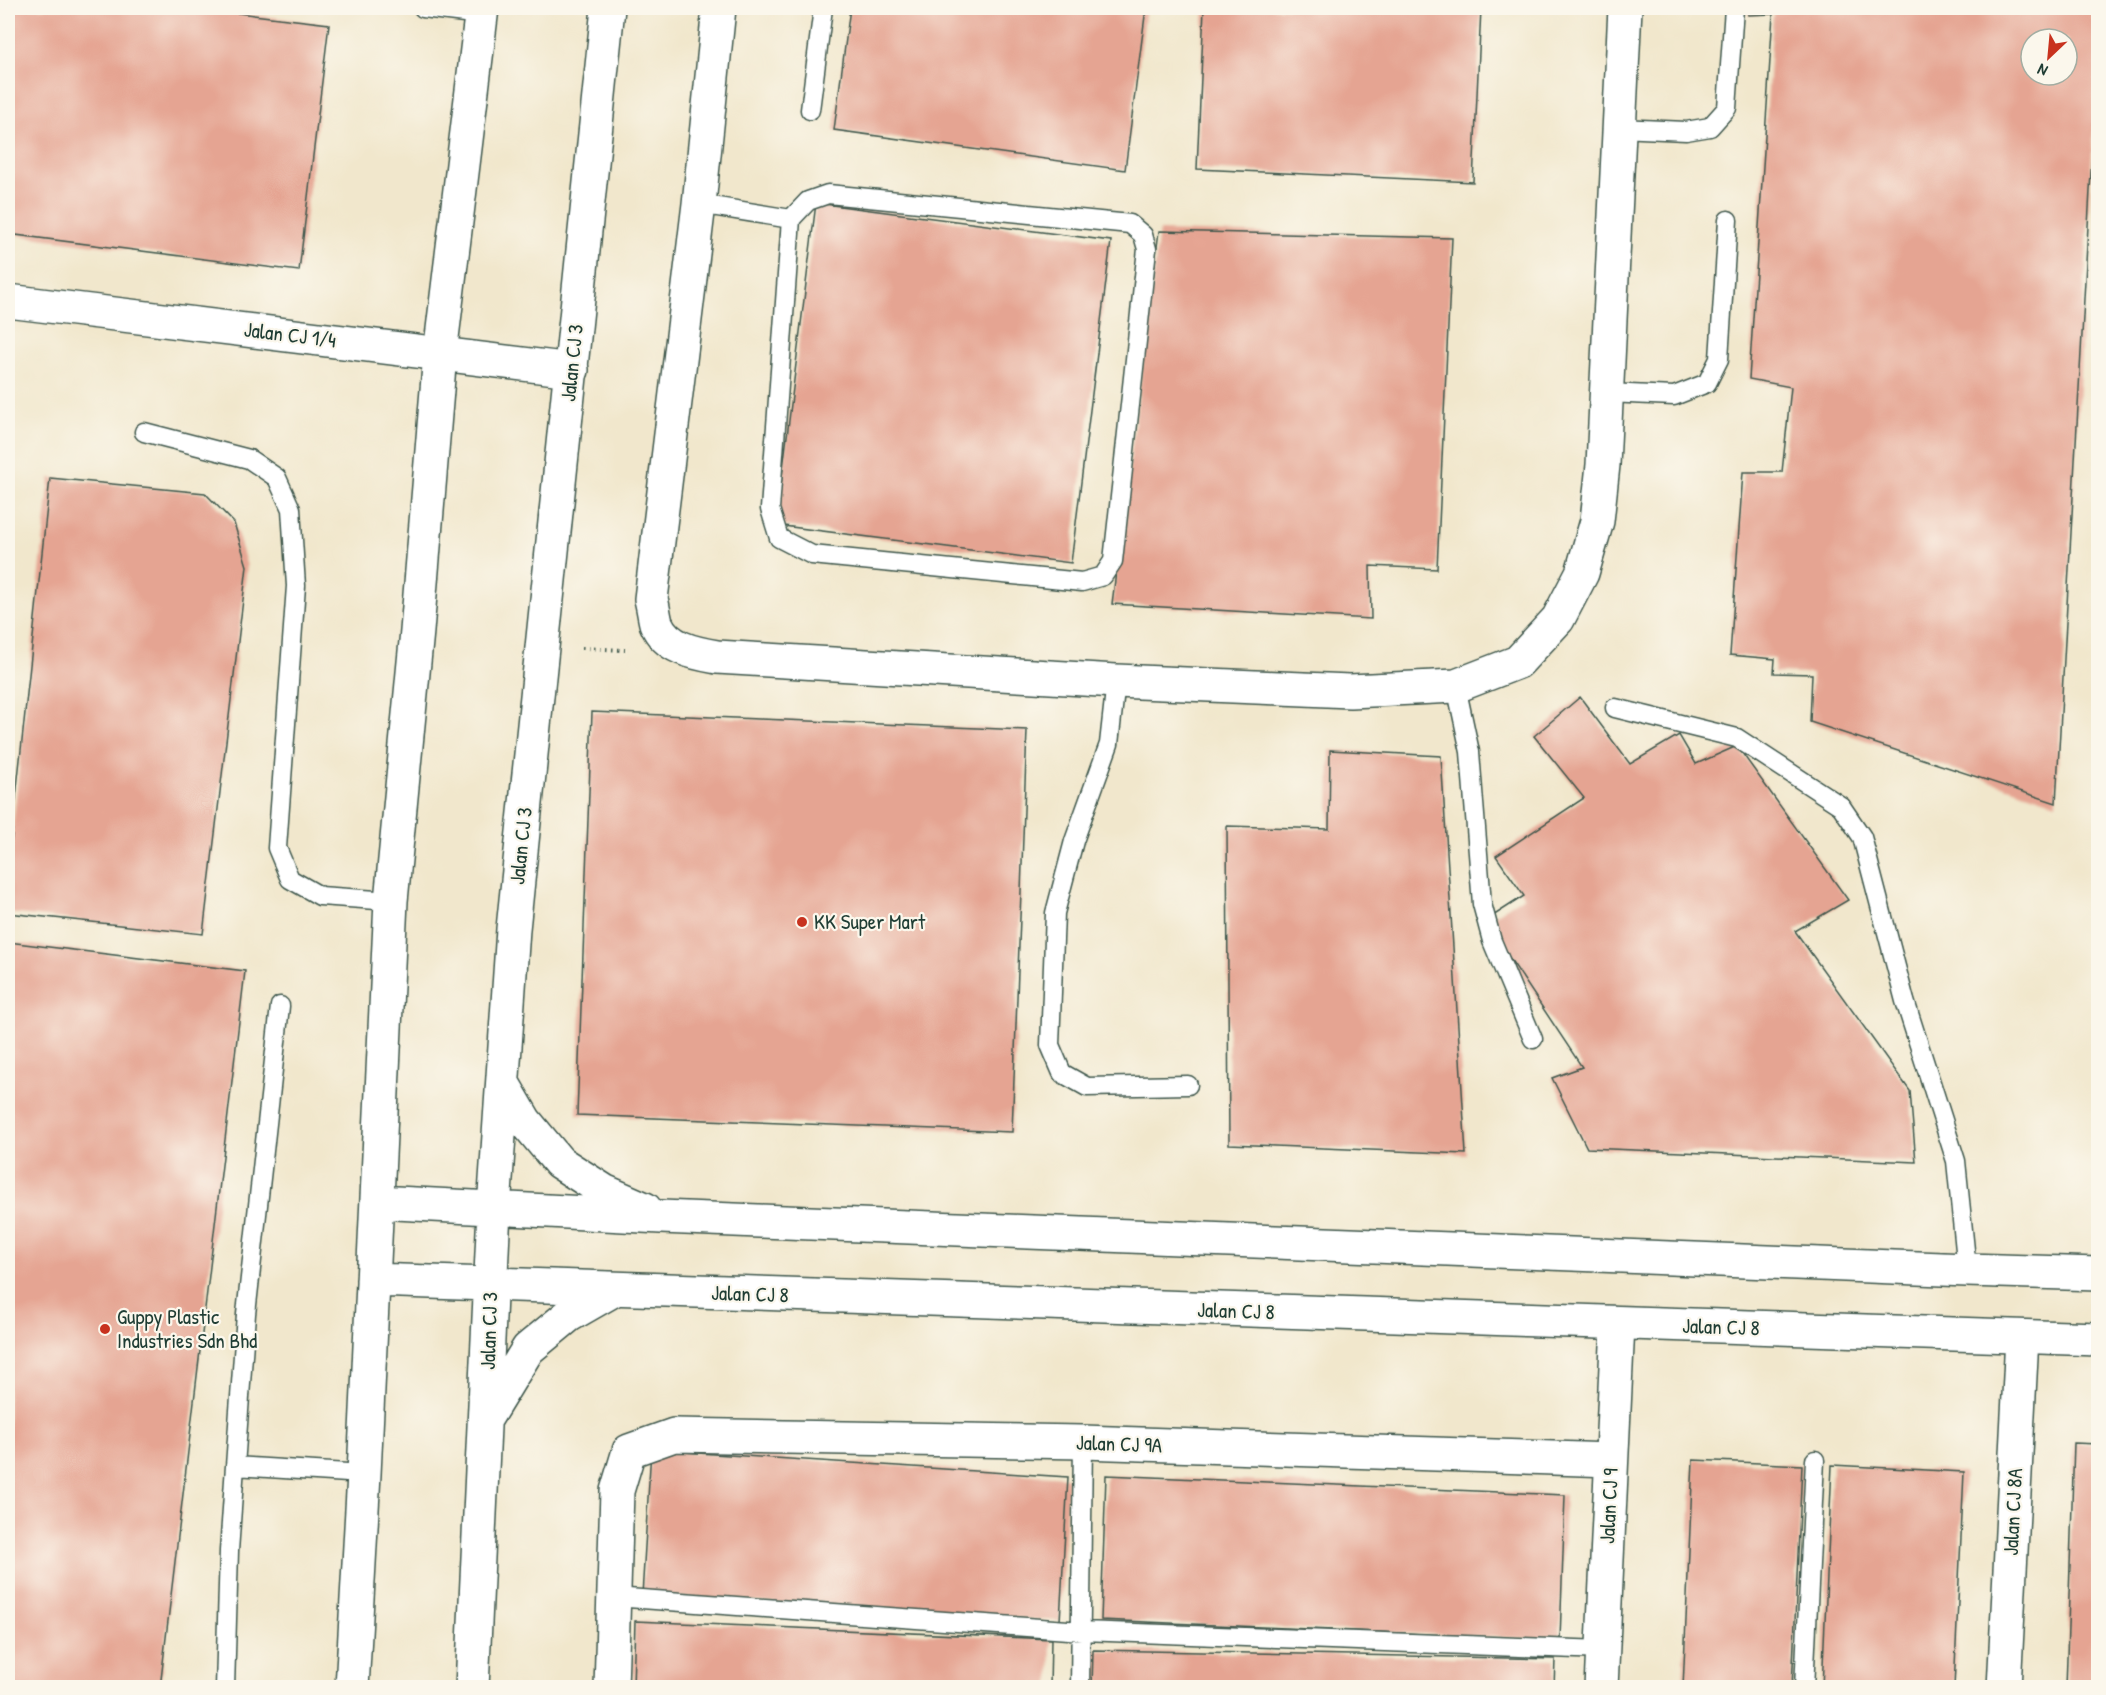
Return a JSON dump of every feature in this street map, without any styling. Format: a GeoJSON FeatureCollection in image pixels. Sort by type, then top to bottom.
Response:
{"type":"FeatureCollection","features":[{"type":"Feature","properties":{"kind":"street","name":"Jalan CJ 3"},"geometry":{"type":"LineString","coordinates":[[472,1688],[494,1209],[513,929],[608,8]]}},
{"type":"Feature","properties":{"kind":"street"},"geometry":{"type":"LineString","coordinates":[[719,8],[699,204],[651,598],[657,624],[670,642],[690,652],[717,657],[1116,681],[1350,691],[1456,686],[1518,662],[1557,619],[1582,573],[1597,521],[1603,465],[1625,8]]}},
{"type":"Feature","properties":{"kind":"street"},"geometry":{"type":"LineString","coordinates":[[352,1688],[391,901],[417,631],[440,354],[482,11]]}},
{"type":"Feature","properties":{"kind":"street","name":"Jalan CJ 1/4"},"geometry":{"type":"LineString","coordinates":[[8,301],[572,370]]}},
{"type":"Feature","properties":{"kind":"street"},"geometry":{"type":"LineString","coordinates":[[504,1085],[525,1121],[559,1161],[604,1191],[661,1217]]}},
{"type":"Feature","properties":{"kind":"street"},"geometry":{"type":"LineString","coordinates":[[377,1203],[661,1217],[2098,1274]]}},
{"type":"Feature","properties":{"kind":"street","name":"Jalan CJ 8"},"geometry":{"type":"LineString","coordinates":[[373,1280],[2098,1339]]}},
{"type":"Feature","properties":{"kind":"street"},"geometry":{"type":"LineString","coordinates":[[486,1419],[528,1349],[568,1316],[615,1289]]}},
{"type":"Feature","properties":{"kind":"street","name":"Jalan CJ 9"},"geometry":{"type":"LineString","coordinates":[[1601,1688],[1618,1324]]}},
{"type":"Feature","properties":{"kind":"street","name":"Jalan CJ 8A"},"geometry":{"type":"LineString","coordinates":[[2004,1688],[2022,1337]]}},
{"type":"Feature","properties":{"kind":"street","name":"Jalan CJ 9A"},"geometry":{"type":"LineString","coordinates":[[614,1597],[617,1491],[629,1451],[674,1435],[1083,1442],[1611,1460]]}},
{"type":"Feature","properties":{"kind":"street"},"geometry":{"type":"LineString","coordinates":[[611,1688],[614,1597]]}},
{"type":"Feature","properties":{"kind":"lane"},"geometry":{"type":"LineString","coordinates":[[423,8],[482,11]]}},
{"type":"Feature","properties":{"kind":"lane"},"geometry":{"type":"LineString","coordinates":[[810,110],[823,8]]}},
{"type":"Feature","properties":{"kind":"lane"},"geometry":{"type":"LineString","coordinates":[[1619,128],[1686,132],[1710,127],[1727,108],[1734,8]]}},
{"type":"Feature","properties":{"kind":"lane"},"geometry":{"type":"LineString","coordinates":[[828,194],[1130,224],[1143,235],[1147,249],[1113,561],[1103,576],[1082,582],[812,555],[779,538],[770,509],[791,219],[808,201],[828,194]]}},
{"type":"Feature","properties":{"kind":"lane"},"geometry":{"type":"LineString","coordinates":[[699,204],[791,219]]}},
{"type":"Feature","properties":{"kind":"lane"},"geometry":{"type":"LineString","coordinates":[[1607,393],[1674,396],[1707,383],[1719,359],[1728,220]]}},
{"type":"Feature","properties":{"kind":"lane"},"geometry":{"type":"LineString","coordinates":[[144,432],[249,459],[278,478],[291,509],[296,586],[277,848],[290,879],[320,896],[391,901]]}},
{"type":"Feature","properties":{"kind":"lane"},"geometry":{"type":"LineString","coordinates":[[1116,681],[1109,744],[1074,841],[1055,913],[1050,1045],[1062,1073],[1087,1087],[1188,1085]]}},
{"type":"Feature","properties":{"kind":"lane"},"geometry":{"type":"LineString","coordinates":[[1456,686],[1470,752],[1482,904],[1491,941],[1533,1039]]}},
{"type":"Feature","properties":{"kind":"lane"},"geometry":{"type":"LineString","coordinates":[[1615,708],[1737,738],[1841,806],[1862,837],[1905,1001],[1956,1161],[1967,1270]]}},
{"type":"Feature","properties":{"kind":"lane"},"geometry":{"type":"LineString","coordinates":[[225,1688],[229,1551],[246,1314],[280,1006]]}},
{"type":"Feature","properties":{"kind":"lane"},"geometry":{"type":"LineString","coordinates":[[1080,1688],[1083,1442]]}},
{"type":"Feature","properties":{"kind":"lane"},"geometry":{"type":"LineString","coordinates":[[1804,1688],[1815,1460]]}},
{"type":"Feature","properties":{"kind":"lane"},"geometry":{"type":"LineString","coordinates":[[235,1466],[364,1474]]}},
{"type":"Feature","properties":{"kind":"lane"},"geometry":{"type":"LineString","coordinates":[[614,1597],[1082,1631],[1603,1650]]}},
{"type":"Feature","properties":{"kind":"path"},"geometry":{"type":"LineString","coordinates":[[542,646],[638,650],[670,642]]}},
{"type":"Feature","properties":{"kind":"building"},"geometry":{"type":"Polygon","coordinates":[[[8,8],[196,8],[329,24],[299,271],[8,234],[8,8]]]}},
{"type":"Feature","properties":{"kind":"building"},"geometry":{"type":"Polygon","coordinates":[[[850,8],[1146,8],[1125,170],[834,130],[850,8]]]}},
{"type":"Feature","properties":{"kind":"building"},"geometry":{"type":"Polygon","coordinates":[[[1204,8],[1481,8],[1473,182],[1197,169],[1204,8]]]}},
{"type":"Feature","properties":{"kind":"building"},"geometry":{"type":"Polygon","coordinates":[[[1748,8],[2098,8],[2098,46],[2056,803],[1810,722],[1812,674],[1774,673],[1775,659],[1730,655],[1743,472],[1782,472],[1791,387],[1749,379],[1773,14],[1748,15],[1748,8]]]}},
{"type":"Feature","properties":{"kind":"building"},"geometry":{"type":"Polygon","coordinates":[[[816,203],[1111,241],[1071,563],[776,525],[816,203]]]}},
{"type":"Feature","properties":{"kind":"building"},"geometry":{"type":"Polygon","coordinates":[[[1159,231],[1452,238],[1437,569],[1370,566],[1371,619],[1112,604],[1159,231]]]}},
{"type":"Feature","properties":{"kind":"building"},"geometry":{"type":"Polygon","coordinates":[[[50,478],[205,493],[234,523],[247,566],[203,934],[8,913],[8,872],[50,478]]]}},
{"type":"Feature","properties":{"kind":"building"},"geometry":{"type":"Polygon","coordinates":[[[1580,697],[1630,764],[1679,735],[1696,764],[1737,746],[1848,900],[1795,931],[1910,1091],[1916,1162],[1587,1148],[1552,1078],[1582,1067],[1485,921],[1524,896],[1496,856],[1584,798],[1534,736],[1580,697]]]}},
{"type":"Feature","properties":{"kind":"building","name":"KK Super Mart"},"geometry":{"type":"Polygon","coordinates":[[[592,712],[1027,730],[1012,1132],[577,1115],[592,712]]]}},
{"type":"Feature","properties":{"kind":"building"},"geometry":{"type":"Polygon","coordinates":[[[1330,750],[1441,756],[1466,1154],[1229,1144],[1227,826],[1329,829],[1330,750]]]}},
{"type":"Feature","properties":{"kind":"building","name":"Guppy Plastic Industries Sdn Bhd"},"geometry":{"type":"Polygon","coordinates":[[[8,942],[245,971],[160,1688],[8,1688],[8,942]]]}},
{"type":"Feature","properties":{"kind":"building"},"geometry":{"type":"Polygon","coordinates":[[[2074,1443],[2098,1444],[2098,1688],[2066,1688],[2074,1443]]]}},
{"type":"Feature","properties":{"kind":"building"},"geometry":{"type":"Polygon","coordinates":[[[651,1450],[1068,1477],[1060,1621],[642,1595],[651,1450]]]}},
{"type":"Feature","properties":{"kind":"building"},"geometry":{"type":"Polygon","coordinates":[[[1693,1460],[1802,1465],[1792,1688],[1683,1688],[1693,1460]]]}},
{"type":"Feature","properties":{"kind":"building"},"geometry":{"type":"Polygon","coordinates":[[[1832,1465],[1964,1472],[1954,1688],[1822,1688],[1832,1465]]]}},
{"type":"Feature","properties":{"kind":"building"},"geometry":{"type":"Polygon","coordinates":[[[1106,1475],[1565,1495],[1560,1640],[1101,1620],[1106,1475]]]}},
{"type":"Feature","properties":{"kind":"building"},"geometry":{"type":"Polygon","coordinates":[[[635,1621],[1051,1639],[1050,1688],[633,1688],[635,1621]]]}},
{"type":"Feature","properties":{"kind":"building"},"geometry":{"type":"Polygon","coordinates":[[[1093,1650],[1555,1659],[1554,1688],[1092,1688],[1093,1650]]]}},
{"type":"Feature","properties":{"kind":"place","name":"KK Super Mart"},"geometry":{"type":"Point","coordinates":[802,922]}},
{"type":"Feature","properties":{"kind":"place","name":"Guppy Plastic Industries Sdn Bhd"},"geometry":{"type":"Point","coordinates":[105,1329]}}]}
